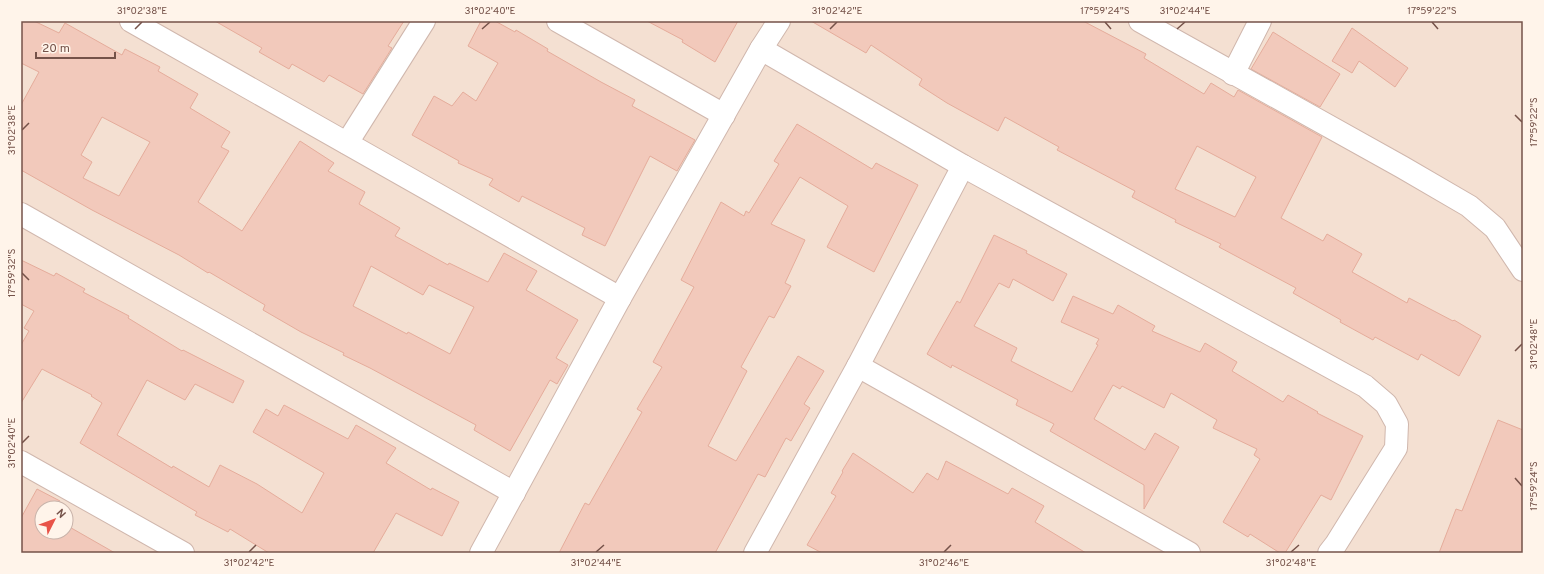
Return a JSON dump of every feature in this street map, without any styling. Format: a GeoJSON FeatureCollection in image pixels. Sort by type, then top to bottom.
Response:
{"type":"FeatureCollection","features":[{"type":"Feature","properties":{"kind":"street"},"geometry":{"type":"LineString","coordinates":[[347,143],[424,21]]}},
{"type":"Feature","properties":{"kind":"street"},"geometry":{"type":"LineString","coordinates":[[558,21],[724,115]]}},
{"type":"Feature","properties":{"kind":"street"},"geometry":{"type":"LineString","coordinates":[[481,553],[620,298],[761,49],[780,21]]}},
{"type":"Feature","properties":{"kind":"street"},"geometry":{"type":"LineString","coordinates":[[1140,21],[1469,206],[1495,228],[1523,270]]}},
{"type":"Feature","properties":{"kind":"street"},"geometry":{"type":"LineString","coordinates":[[1233,74],[1260,21]]}},
{"type":"Feature","properties":{"kind":"street"},"geometry":{"type":"LineString","coordinates":[[137,22],[620,298]]}},
{"type":"Feature","properties":{"kind":"street"},"geometry":{"type":"LineString","coordinates":[[761,49],[963,166],[1365,386],[1386,404],[1397,424],[1396,448],[1329,553]]}},
{"type":"Feature","properties":{"kind":"street"},"geometry":{"type":"LineString","coordinates":[[755,553],[858,366],[963,166]]}},
{"type":"Feature","properties":{"kind":"street"},"geometry":{"type":"LineString","coordinates":[[21,214],[514,493]]}},
{"type":"Feature","properties":{"kind":"street"},"geometry":{"type":"LineString","coordinates":[[858,366],[1189,553]]}},
{"type":"Feature","properties":{"kind":"street"},"geometry":{"type":"LineString","coordinates":[[21,462],[183,553]]}},
{"type":"Feature","properties":{"kind":"shaded area"},"geometry":{"type":"Polygon","coordinates":[[[21,21],[1523,21],[1523,553],[21,553],[21,21]]]}},
{"type":"Feature","properties":{"kind":"building"},"geometry":{"type":"Polygon","coordinates":[[[21,21],[34,21],[59,33],[65,23],[122,55],[125,49],[160,67],[158,71],[198,94],[190,108],[230,132],[221,147],[229,151],[198,202],[242,231],[300,141],[334,163],[328,171],[365,192],[359,204],[400,228],[395,236],[448,265],[449,263],[488,282],[504,253],[537,271],[526,290],[578,320],[556,358],[568,365],[557,384],[550,380],[510,451],[474,430],[476,425],[343,355],[344,353],[301,332],[263,310],[265,305],[209,272],[208,273],[179,255],[92,210],[21,170],[21,105],[39,72],[21,63],[21,21]],[[102,117],[81,155],[92,162],[83,178],[119,196],[150,142],[102,117]],[[371,266],[353,306],[450,354],[474,307],[429,285],[423,295],[371,266]]]}},
{"type":"Feature","properties":{"kind":"building"},"geometry":{"type":"Polygon","coordinates":[[[215,21],[404,21],[388,46],[392,48],[363,94],[329,75],[324,82],[292,64],[289,69],[259,52],[262,48],[215,21]]]}},
{"type":"Feature","properties":{"kind":"building"},"geometry":{"type":"Polygon","coordinates":[[[481,21],[495,21],[515,32],[516,30],[548,49],[547,51],[635,100],[632,106],[695,140],[677,171],[650,156],[605,246],[582,235],[585,228],[522,196],[519,202],[489,185],[493,179],[458,163],[459,161],[412,135],[434,96],[452,106],[463,92],[476,101],[498,63],[468,46],[481,21]]]}},
{"type":"Feature","properties":{"kind":"building"},"geometry":{"type":"Polygon","coordinates":[[[647,21],[738,21],[715,62],[682,42],[683,40],[647,21]]]}},
{"type":"Feature","properties":{"kind":"building"},"geometry":{"type":"Polygon","coordinates":[[[811,21],[1083,21],[1146,54],[1144,58],[1204,94],[1211,83],[1234,97],[1238,90],[1322,137],[1281,218],[1323,241],[1327,234],[1362,254],[1352,272],[1407,303],[1409,298],[1453,321],[1454,320],[1481,336],[1459,376],[1421,354],[1418,360],[1375,337],[1373,340],[1293,293],[1296,288],[1219,247],[1221,244],[1175,222],[1176,220],[1132,197],[1135,191],[1057,150],[1059,147],[1005,117],[998,131],[947,103],[919,85],[922,79],[871,45],[866,53],[811,21]],[[1197,146],[1175,189],[1235,217],[1256,177],[1197,146]]]}},
{"type":"Feature","properties":{"kind":"building"},"geometry":{"type":"Polygon","coordinates":[[[1352,28],[1408,68],[1395,87],[1359,61],[1352,73],[1332,61],[1352,28]]]}},
{"type":"Feature","properties":{"kind":"building"},"geometry":{"type":"Polygon","coordinates":[[[1273,32],[1340,74],[1320,107],[1251,69],[1273,32]]]}},
{"type":"Feature","properties":{"kind":"building"},"geometry":{"type":"Polygon","coordinates":[[[797,124],[872,169],[876,163],[918,185],[874,272],[827,247],[848,206],[800,177],[771,224],[805,240],[785,283],[791,286],[774,318],[769,316],[741,367],[747,371],[708,446],[736,461],[798,356],[824,371],[804,404],[810,408],[791,441],[786,438],[765,477],[758,474],[715,553],[559,553],[585,503],[589,505],[642,412],[637,409],[662,367],[653,362],[694,287],[681,280],[721,202],[744,216],[746,211],[749,213],[779,164],[774,161],[797,124]]]}},
{"type":"Feature","properties":{"kind":"building"},"geometry":{"type":"Polygon","coordinates":[[[994,235],[1027,251],[1026,253],[1067,274],[1053,301],[1013,279],[1009,288],[999,283],[974,326],[1017,348],[1011,361],[1072,392],[1098,345],[1096,344],[1099,339],[1061,322],[1073,296],[1113,314],[1118,305],[1155,326],[1152,331],[1200,352],[1205,343],[1237,362],[1232,371],[1283,402],[1288,395],[1318,412],[1317,413],[1363,436],[1331,500],[1321,495],[1285,553],[1280,553],[1250,534],[1248,537],[1223,522],[1260,459],[1254,455],[1257,449],[1213,428],[1217,420],[1171,393],[1164,408],[1122,386],[1120,389],[1113,385],[1094,419],[1145,450],[1155,433],[1179,447],[1144,509],[1144,485],[1050,431],[1054,424],[1016,405],[1018,400],[952,365],[951,368],[927,354],[957,301],[960,303],[994,235]]]}},
{"type":"Feature","properties":{"kind":"building"},"geometry":{"type":"Polygon","coordinates":[[[21,260],[54,276],[56,273],[85,289],[83,292],[129,316],[128,318],[182,351],[183,350],[244,381],[233,403],[195,384],[185,400],[147,380],[117,435],[172,468],[173,466],[209,487],[220,465],[257,484],[302,513],[324,473],[253,432],[266,409],[278,416],[284,405],[348,439],[356,425],[396,448],[386,463],[431,490],[432,488],[459,502],[442,536],[396,513],[373,553],[269,553],[230,529],[228,532],[195,515],[197,512],[80,443],[102,403],[91,396],[92,395],[42,369],[21,403],[21,345],[29,331],[24,328],[34,311],[21,304],[21,260]]]}},
{"type":"Feature","properties":{"kind":"building"},"geometry":{"type":"Polygon","coordinates":[[[1498,420],[1523,430],[1523,553],[1439,553],[1456,509],[1462,511],[1498,420]]]}},
{"type":"Feature","properties":{"kind":"building"},"geometry":{"type":"Polygon","coordinates":[[[853,453],[913,493],[927,473],[938,480],[946,461],[1008,494],[1012,488],[1044,506],[1035,522],[1086,553],[822,553],[807,545],[836,496],[831,493],[853,453]]]}},
{"type":"Feature","properties":{"kind":"building"},"geometry":{"type":"Polygon","coordinates":[[[37,489],[58,500],[34,500],[34,540],[74,540],[74,530],[115,553],[21,553],[21,518],[37,489]]]}}]}
